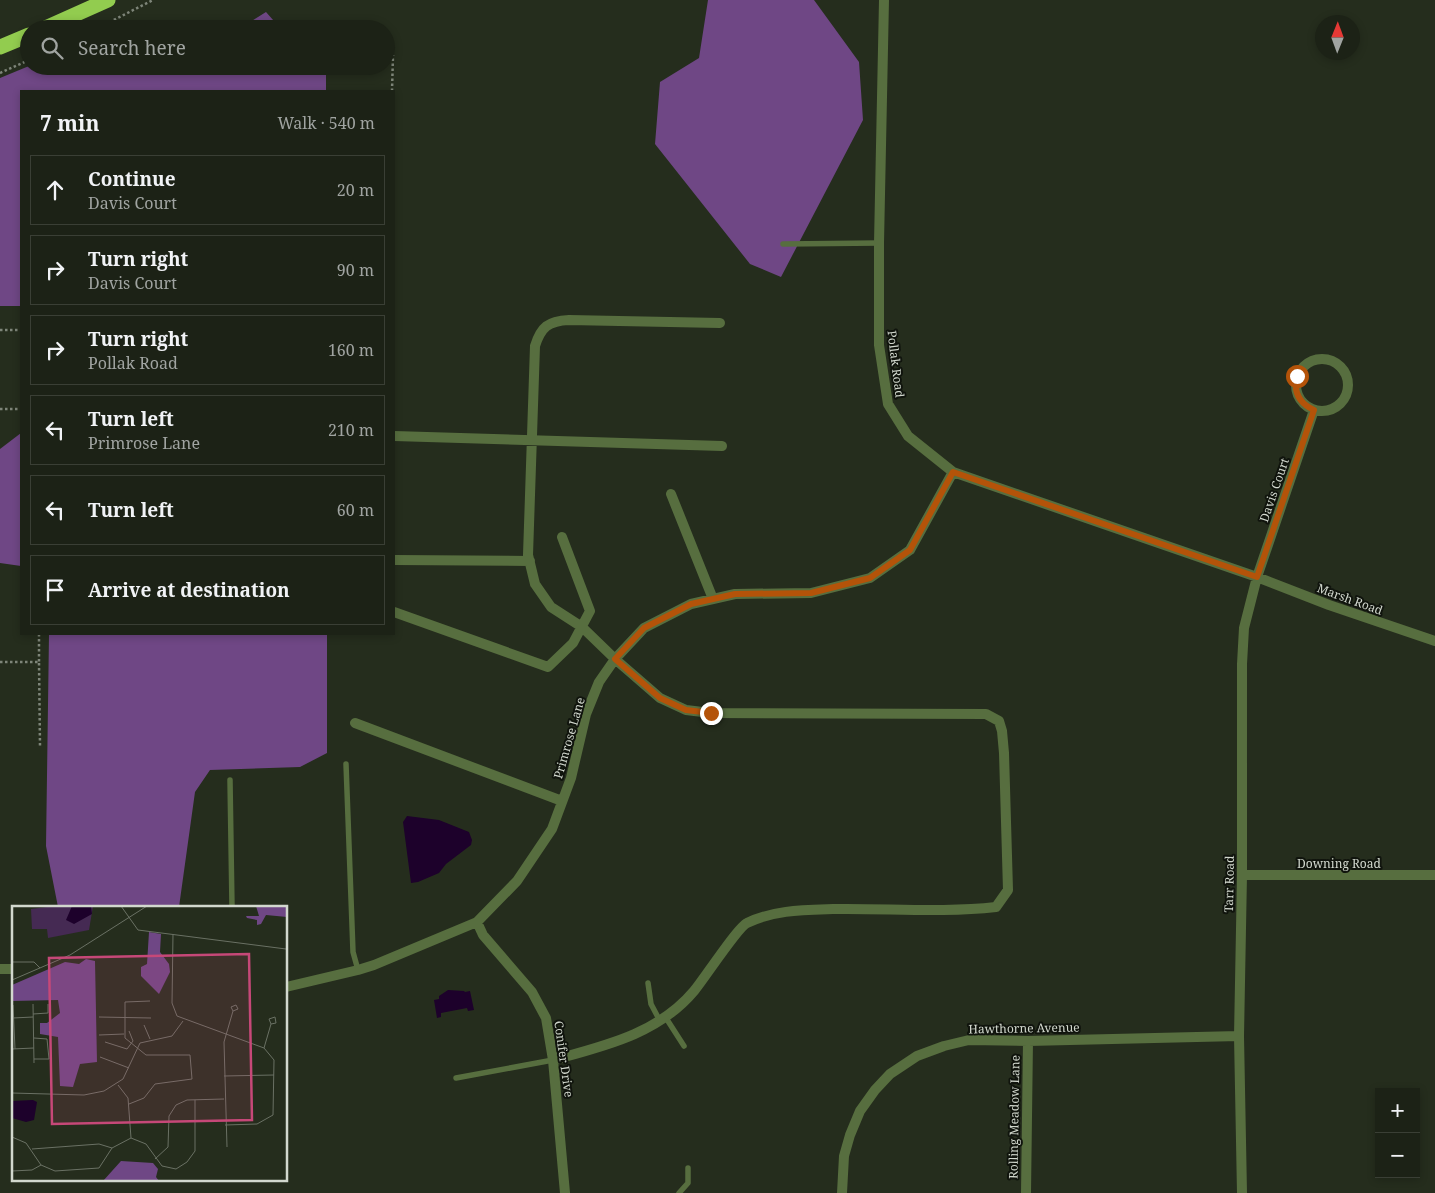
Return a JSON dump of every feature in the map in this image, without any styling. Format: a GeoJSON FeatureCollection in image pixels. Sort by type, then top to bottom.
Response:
{"type":"FeatureCollection","features":[{"type":"Feature","properties":{"kind":"highway"},"geometry":{"type":"LineString","coordinates":[[64,20],[108,0]]}},
{"type":"Feature","properties":{"kind":"highway"},"geometry":{"type":"LineString","coordinates":[[0,47],[20,39]]}},
{"type":"Feature","properties":{"kind":"street","name":"Pollak Road"},"geometry":{"type":"LineString","coordinates":[[884,0],[879,345],[888,404],[908,436],[953,472],[1257,577]]}},
{"type":"Feature","properties":{"kind":"street"},"geometry":{"type":"LineString","coordinates":[[553,1060],[619,1042],[663,1020],[693,993],[745,924],[760,918],[786,911],[854,909],[969,910],[996,907],[1008,890],[1002,731],[999,721],[986,714],[711,713],[686,710],[660,698],[582,627],[551,607],[535,584],[528,555],[535,346],[540,332],[554,320],[720,323]]}},
{"type":"Feature","properties":{"kind":"street"},"geometry":{"type":"LineString","coordinates":[[1316,359],[1333,361],[1345,373],[1348,381],[1348,390],[1339,405],[1323,411],[1314,410],[1300,401],[1296,393],[1295,384],[1297,376],[1301,368],[1316,359]]}},
{"type":"Feature","properties":{"kind":"street","name":"Davis Court"},"geometry":{"type":"LineString","coordinates":[[1257,577],[1314,410]]}},
{"type":"Feature","properties":{"kind":"street"},"geometry":{"type":"LineString","coordinates":[[395,436],[722,446]]}},
{"type":"Feature","properties":{"kind":"street","name":"Primrose Lane"},"geometry":{"type":"LineString","coordinates":[[288,987],[358,970],[477,922],[518,881],[552,829],[571,778],[586,714],[599,682],[615,659],[644,628],[691,604],[735,594],[811,593],[870,578],[910,550],[953,472]]}},
{"type":"Feature","properties":{"kind":"street"},"geometry":{"type":"LineString","coordinates":[[672,494],[713,599]]}},
{"type":"Feature","properties":{"kind":"street"},"geometry":{"type":"LineString","coordinates":[[395,612],[548,667],[573,644],[590,611],[562,537]]}},
{"type":"Feature","properties":{"kind":"street"},"geometry":{"type":"LineString","coordinates":[[395,560],[530,561]]}},
{"type":"Feature","properties":{"kind":"street","name":"Marsh Road"},"geometry":{"type":"LineString","coordinates":[[1257,577],[1329,605],[1435,641]]}},
{"type":"Feature","properties":{"kind":"street","name":"Tarr Road"},"geometry":{"type":"LineString","coordinates":[[1242,1193],[1239,1036],[1243,646],[1244,628],[1257,577]]}},
{"type":"Feature","properties":{"kind":"street"},"geometry":{"type":"LineString","coordinates":[[355,723],[562,801]]}},
{"type":"Feature","properties":{"kind":"street","name":"Downing Road"},"geometry":{"type":"LineString","coordinates":[[1242,875],[1435,875]]}},
{"type":"Feature","properties":{"kind":"street","name":"Conifer Drive"},"geometry":{"type":"LineString","coordinates":[[477,922],[483,935],[532,992],[546,1018],[553,1060],[564,1193]]}},
{"type":"Feature","properties":{"kind":"street","name":"Hawthorne Avenue"},"geometry":{"type":"LineString","coordinates":[[842,1193],[844,1156],[860,1111],[875,1090],[890,1074],[917,1056],[944,1046],[969,1040],[1028,1041],[1239,1036]]}},
{"type":"Feature","properties":{"kind":"street","name":"Rolling Meadow Lane"},"geometry":{"type":"LineString","coordinates":[[1026,1193],[1028,1041]]}},
{"type":"Feature","properties":{"kind":"lane"},"geometry":{"type":"LineString","coordinates":[[782,244],[879,243]]}},
{"type":"Feature","properties":{"kind":"lane"},"geometry":{"type":"LineString","coordinates":[[346,764],[353,952],[358,970]]}},
{"type":"Feature","properties":{"kind":"lane"},"geometry":{"type":"LineString","coordinates":[[230,780],[232,906]]}},
{"type":"Feature","properties":{"kind":"lane"},"geometry":{"type":"LineString","coordinates":[[648,983],[651,1004],[684,1046]]}},
{"type":"Feature","properties":{"kind":"lane"},"geometry":{"type":"LineString","coordinates":[[456,1078],[553,1060]]}},
{"type":"Feature","properties":{"kind":"lane"},"geometry":{"type":"LineString","coordinates":[[679,1193],[688,1183],[688,1168]]}},
{"type":"Feature","properties":{"kind":"path"},"geometry":{"type":"LineString","coordinates":[[114,20],[153,0]]}},
{"type":"Feature","properties":{"kind":"path"},"geometry":{"type":"LineString","coordinates":[[0,73],[20,64]]}},
{"type":"Feature","properties":{"kind":"path"},"geometry":{"type":"LineString","coordinates":[[392,75],[392,90]]}},
{"type":"Feature","properties":{"kind":"path"},"geometry":{"type":"LineString","coordinates":[[0,330],[20,330]]}},
{"type":"Feature","properties":{"kind":"path"},"geometry":{"type":"LineString","coordinates":[[0,409],[20,409]]}},
{"type":"Feature","properties":{"kind":"path"},"geometry":{"type":"LineString","coordinates":[[39,635],[40,746]]}},
{"type":"Feature","properties":{"kind":"path"},"geometry":{"type":"LineString","coordinates":[[0,662],[39,662]]}},
{"type":"Feature","properties":{"kind":"shaded area"},"geometry":{"type":"Polygon","coordinates":[[[708,0],[814,0],[859,62],[863,120],[781,277],[750,264],[655,144],[660,82],[699,58],[708,0]]]}},
{"type":"Feature","properties":{"kind":"shaded area"},"geometry":{"type":"Polygon","coordinates":[[[266,12],[273,20],[253,20],[266,12]]]}},
{"type":"Feature","properties":{"kind":"shaded area"},"geometry":{"type":"Polygon","coordinates":[[[20,70],[20,75],[326,75],[326,90],[20,90],[20,306],[0,306],[0,78],[20,70]]]}},
{"type":"Feature","properties":{"kind":"shaded area"},"geometry":{"type":"Polygon","coordinates":[[[20,434],[20,566],[0,563],[0,449],[20,434]]]}},
{"type":"Feature","properties":{"kind":"shaded area"},"geometry":{"type":"Polygon","coordinates":[[[49,635],[327,635],[327,753],[300,767],[210,770],[195,792],[179,906],[58,906],[46,846],[49,635]]]}},
{"type":"Feature","properties":{"kind":"shaded area"},"geometry":{"type":"Polygon","coordinates":[[[407,816],[439,820],[469,832],[472,840],[471,845],[446,864],[439,873],[411,883],[403,822],[407,816]]]}},
{"type":"Feature","properties":{"kind":"shaded area"},"geometry":{"type":"Polygon","coordinates":[[[448,990],[470,991],[474,1010],[468,1011],[467,1008],[441,1013],[441,1017],[437,1018],[434,1000],[439,999],[439,996],[448,990]]]}},
{"type":"Feature","properties":{"kind":"route"},"geometry":{"type":"LineString","coordinates":[[711,713],[686,710],[660,698],[615,659],[644,628],[691,604],[735,594],[811,593],[870,578],[910,550],[953,472],[1257,577],[1314,410],[1300,401],[1296,393],[1295,384],[1297,376]]}}]}
